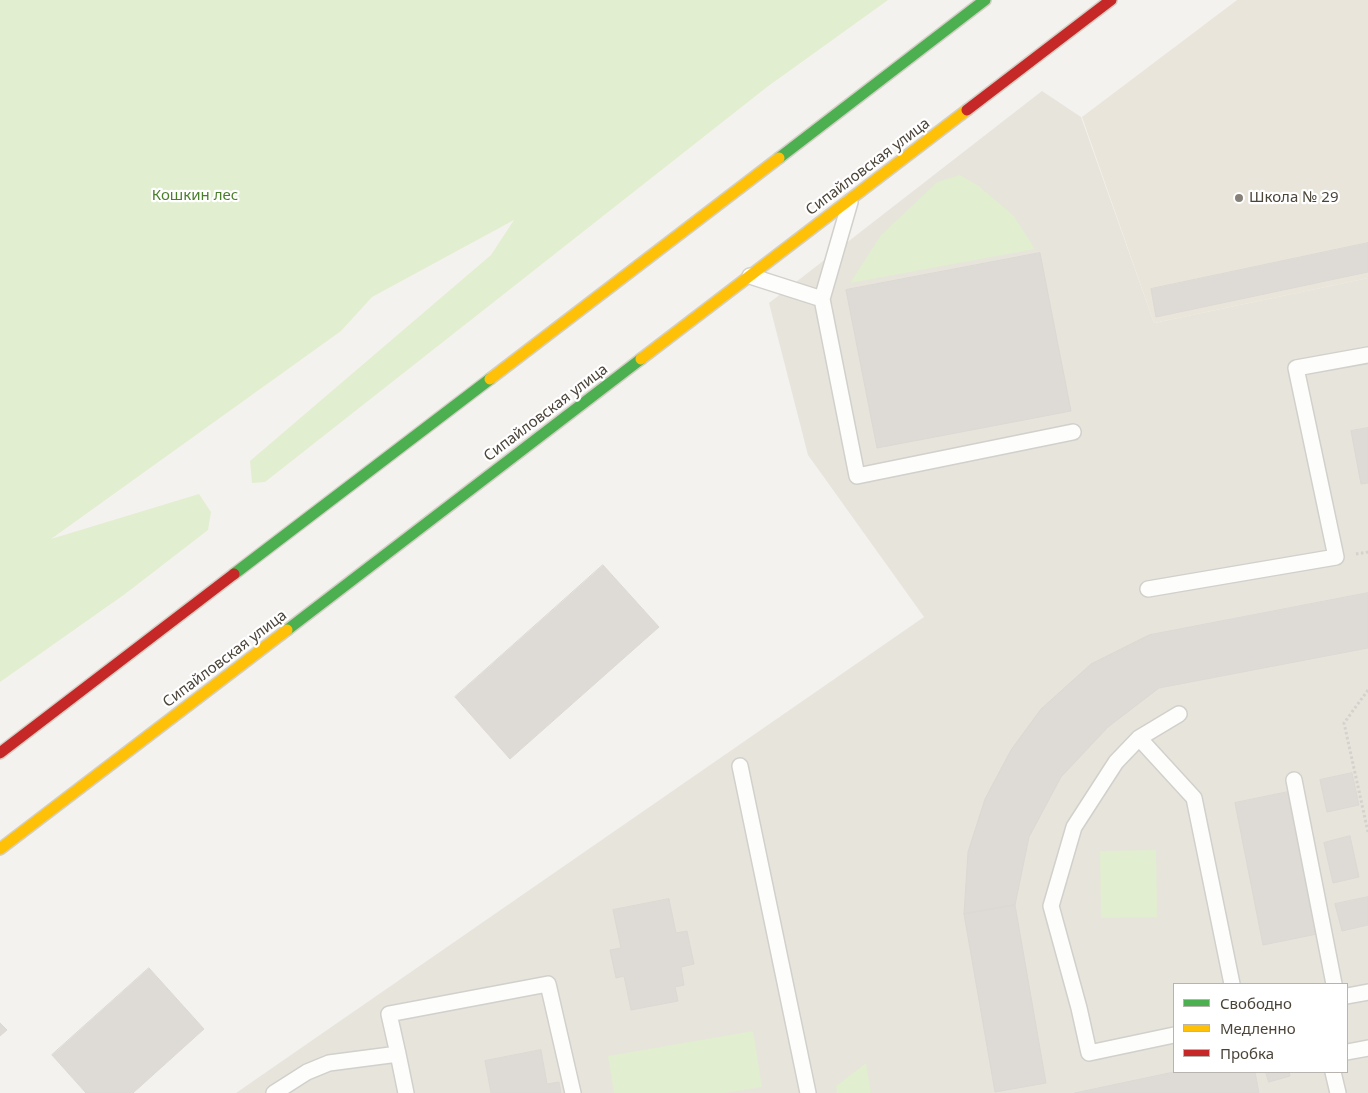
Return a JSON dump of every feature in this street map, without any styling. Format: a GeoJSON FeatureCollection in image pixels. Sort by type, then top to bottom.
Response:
{"type":"FeatureCollection","features":[{"type":"Feature","properties":{"kind":"main road"},"geometry":{"type":"LineString","coordinates":[[0,753],[985,0]]}},
{"type":"Feature","properties":{"kind":"main road","name":"Сипайловская улица"},"geometry":{"type":"LineString","coordinates":[[0,850],[1111,0]]}},
{"type":"Feature","properties":{"kind":"lane"},"geometry":{"type":"LineString","coordinates":[[850,199],[822,299],[857,476],[1073,432]]}},
{"type":"Feature","properties":{"kind":"lane"},"geometry":{"type":"LineString","coordinates":[[750,276],[822,299]]}},
{"type":"Feature","properties":{"kind":"lane"},"geometry":{"type":"LineString","coordinates":[[1148,589],[1336,558],[1296,368],[1368,355]]}},
{"type":"Feature","properties":{"kind":"lane"},"geometry":{"type":"LineString","coordinates":[[1173,1035],[1089,1053],[1051,906],[1074,827],[1116,762],[1138,738],[1179,714]]}},
{"type":"Feature","properties":{"kind":"lane"},"geometry":{"type":"LineString","coordinates":[[1138,738],[1194,798],[1232,983]]}},
{"type":"Feature","properties":{"kind":"lane"},"geometry":{"type":"LineString","coordinates":[[740,766],[808,1093]]}},
{"type":"Feature","properties":{"kind":"lane"},"geometry":{"type":"LineString","coordinates":[[1294,780],[1334,983]]}},
{"type":"Feature","properties":{"kind":"lane"},"geometry":{"type":"LineString","coordinates":[[406,1093],[389,1014],[548,984],[572,1093]]}},
{"type":"Feature","properties":{"kind":"lane"},"geometry":{"type":"LineString","coordinates":[[1348,996],[1368,992]]}},
{"type":"Feature","properties":{"kind":"lane"},"geometry":{"type":"LineString","coordinates":[[1348,1052],[1368,1048]]}},
{"type":"Feature","properties":{"kind":"lane"},"geometry":{"type":"LineString","coordinates":[[274,1093],[307,1072],[329,1063],[398,1054]]}},
{"type":"Feature","properties":{"kind":"lane"},"geometry":{"type":"LineString","coordinates":[[1333,1073],[1338,1093]]}},
{"type":"Feature","properties":{"kind":"path"},"geometry":{"type":"LineString","coordinates":[[1368,690],[1344,723],[1368,832]]}},
{"type":"Feature","properties":{"kind":"shaded area","name":"Школа № 29"},"geometry":{"type":"Polygon","coordinates":[[[1237,0],[1368,0],[1368,278],[1154,323],[1082,117],[1237,0]]]}},
{"type":"Feature","properties":{"kind":"shaded area"},"geometry":{"type":"Polygon","coordinates":[[[1042,91],[1081,117],[1154,323],[1368,278],[1368,1093],[236,1093],[924,617],[808,455],[769,303],[1042,91]]]}},
{"type":"Feature","properties":{"kind":"green space","name":"Кошкин лес"},"geometry":{"type":"Polygon","coordinates":[[[0,0],[888,0],[767,87],[265,482],[252,483],[250,461],[491,255],[514,220],[372,297],[341,331],[51,539],[199,494],[211,512],[208,530],[125,594],[0,682],[0,0]]]}},
{"type":"Feature","properties":{"kind":"green space"},"geometry":{"type":"Polygon","coordinates":[[[960,175],[979,186],[1014,216],[1035,249],[850,283],[881,235],[937,182],[960,175]]]}},
{"type":"Feature","properties":{"kind":"green space"},"geometry":{"type":"Polygon","coordinates":[[[1156,850],[1157,917],[1101,918],[1100,851],[1156,850]]]}},
{"type":"Feature","properties":{"kind":"green space"},"geometry":{"type":"Polygon","coordinates":[[[753,1031],[762,1087],[725,1093],[614,1093],[608,1056],[753,1031]]]}},
{"type":"Feature","properties":{"kind":"green space"},"geometry":{"type":"Polygon","coordinates":[[[866,1063],[871,1093],[837,1093],[836,1086],[866,1063]]]}},
{"type":"Feature","properties":{"kind":"building"},"geometry":{"type":"Polygon","coordinates":[[[1368,243],[1368,272],[1156,317],[1151,289],[1368,243]]]}},
{"type":"Feature","properties":{"kind":"building"},"geometry":{"type":"Polygon","coordinates":[[[1040,253],[1071,411],[877,448],[846,290],[1040,253]]]}},
{"type":"Feature","properties":{"kind":"building"},"geometry":{"type":"Polygon","coordinates":[[[1368,428],[1368,483],[1361,484],[1351,431],[1368,428]]]}},
{"type":"Feature","properties":{"kind":"building"},"geometry":{"type":"Polygon","coordinates":[[[603,565],[659,627],[510,759],[455,697],[603,565]]]}},
{"type":"Feature","properties":{"kind":"building"},"geometry":{"type":"Polygon","coordinates":[[[1368,593],[1368,648],[1159,688],[1108,727],[1061,777],[1029,837],[1015,905],[964,914],[968,852],[985,799],[1011,750],[1041,709],[1091,664],[1149,635],[1368,593]]]}},
{"type":"Feature","properties":{"kind":"building"},"geometry":{"type":"Polygon","coordinates":[[[1352,773],[1359,805],[1327,812],[1320,780],[1352,773]]]}},
{"type":"Feature","properties":{"kind":"building"},"geometry":{"type":"Polygon","coordinates":[[[1288,792],[1317,934],[1263,945],[1235,803],[1288,792]]]}},
{"type":"Feature","properties":{"kind":"building"},"geometry":{"type":"Polygon","coordinates":[[[1350,836],[1359,877],[1333,883],[1324,843],[1350,836]]]}},
{"type":"Feature","properties":{"kind":"building"},"geometry":{"type":"Polygon","coordinates":[[[1368,897],[1368,925],[1342,931],[1335,904],[1368,897]]]}},
{"type":"Feature","properties":{"kind":"building"},"geometry":{"type":"Polygon","coordinates":[[[669,899],[676,933],[687,931],[694,964],[681,967],[684,985],[675,987],[678,1001],[631,1010],[624,976],[616,978],[610,950],[621,948],[613,910],[669,899]]]}},
{"type":"Feature","properties":{"kind":"building"},"geometry":{"type":"Polygon","coordinates":[[[1015,905],[1046,1083],[995,1092],[964,914],[1015,905]]]}},
{"type":"Feature","properties":{"kind":"building"},"geometry":{"type":"Polygon","coordinates":[[[149,968],[204,1029],[133,1093],[86,1093],[52,1055],[149,968]]]}},
{"type":"Feature","properties":{"kind":"building"},"geometry":{"type":"Polygon","coordinates":[[[0,1023],[7,1030],[0,1036],[0,1023]]]}},
{"type":"Feature","properties":{"kind":"building"},"geometry":{"type":"Polygon","coordinates":[[[541,1050],[547,1084],[559,1082],[561,1093],[491,1093],[485,1061],[541,1050]]]}},
{"type":"Feature","properties":{"kind":"building"},"geometry":{"type":"Polygon","coordinates":[[[1173,1072],[1255,1073],[1259,1093],[1075,1093],[1173,1072]]]}},
{"type":"Feature","properties":{"kind":"building"},"geometry":{"type":"Polygon","coordinates":[[[1266,1073],[1289,1073],[1290,1076],[1269,1082],[1266,1073]]]}},
{"type":"Feature","properties":{"kind":"traffic: fast"},"geometry":{"type":"LineString","coordinates":[[779,158],[985,0]]}},
{"type":"Feature","properties":{"kind":"traffic: fast"},"geometry":{"type":"LineString","coordinates":[[287,630],[641,359]]}},
{"type":"Feature","properties":{"kind":"traffic: fast"},"geometry":{"type":"LineString","coordinates":[[234,574],[490,379]]}},
{"type":"Feature","properties":{"kind":"traffic: slow"},"geometry":{"type":"LineString","coordinates":[[641,359],[967,110]]}},
{"type":"Feature","properties":{"kind":"traffic: slow"},"geometry":{"type":"LineString","coordinates":[[490,379],[779,158]]}},
{"type":"Feature","properties":{"kind":"traffic: slow"},"geometry":{"type":"LineString","coordinates":[[0,849],[287,630]]}},
{"type":"Feature","properties":{"kind":"traffic: jam"},"geometry":{"type":"LineString","coordinates":[[967,110],[1111,0]]}},
{"type":"Feature","properties":{"kind":"traffic: jam"},"geometry":{"type":"LineString","coordinates":[[0,753],[234,574]]}},
{"type":"Feature","properties":{"kind":"place","name":"Школа № 29"},"geometry":{"type":"Point","coordinates":[1239,198]}}]}
